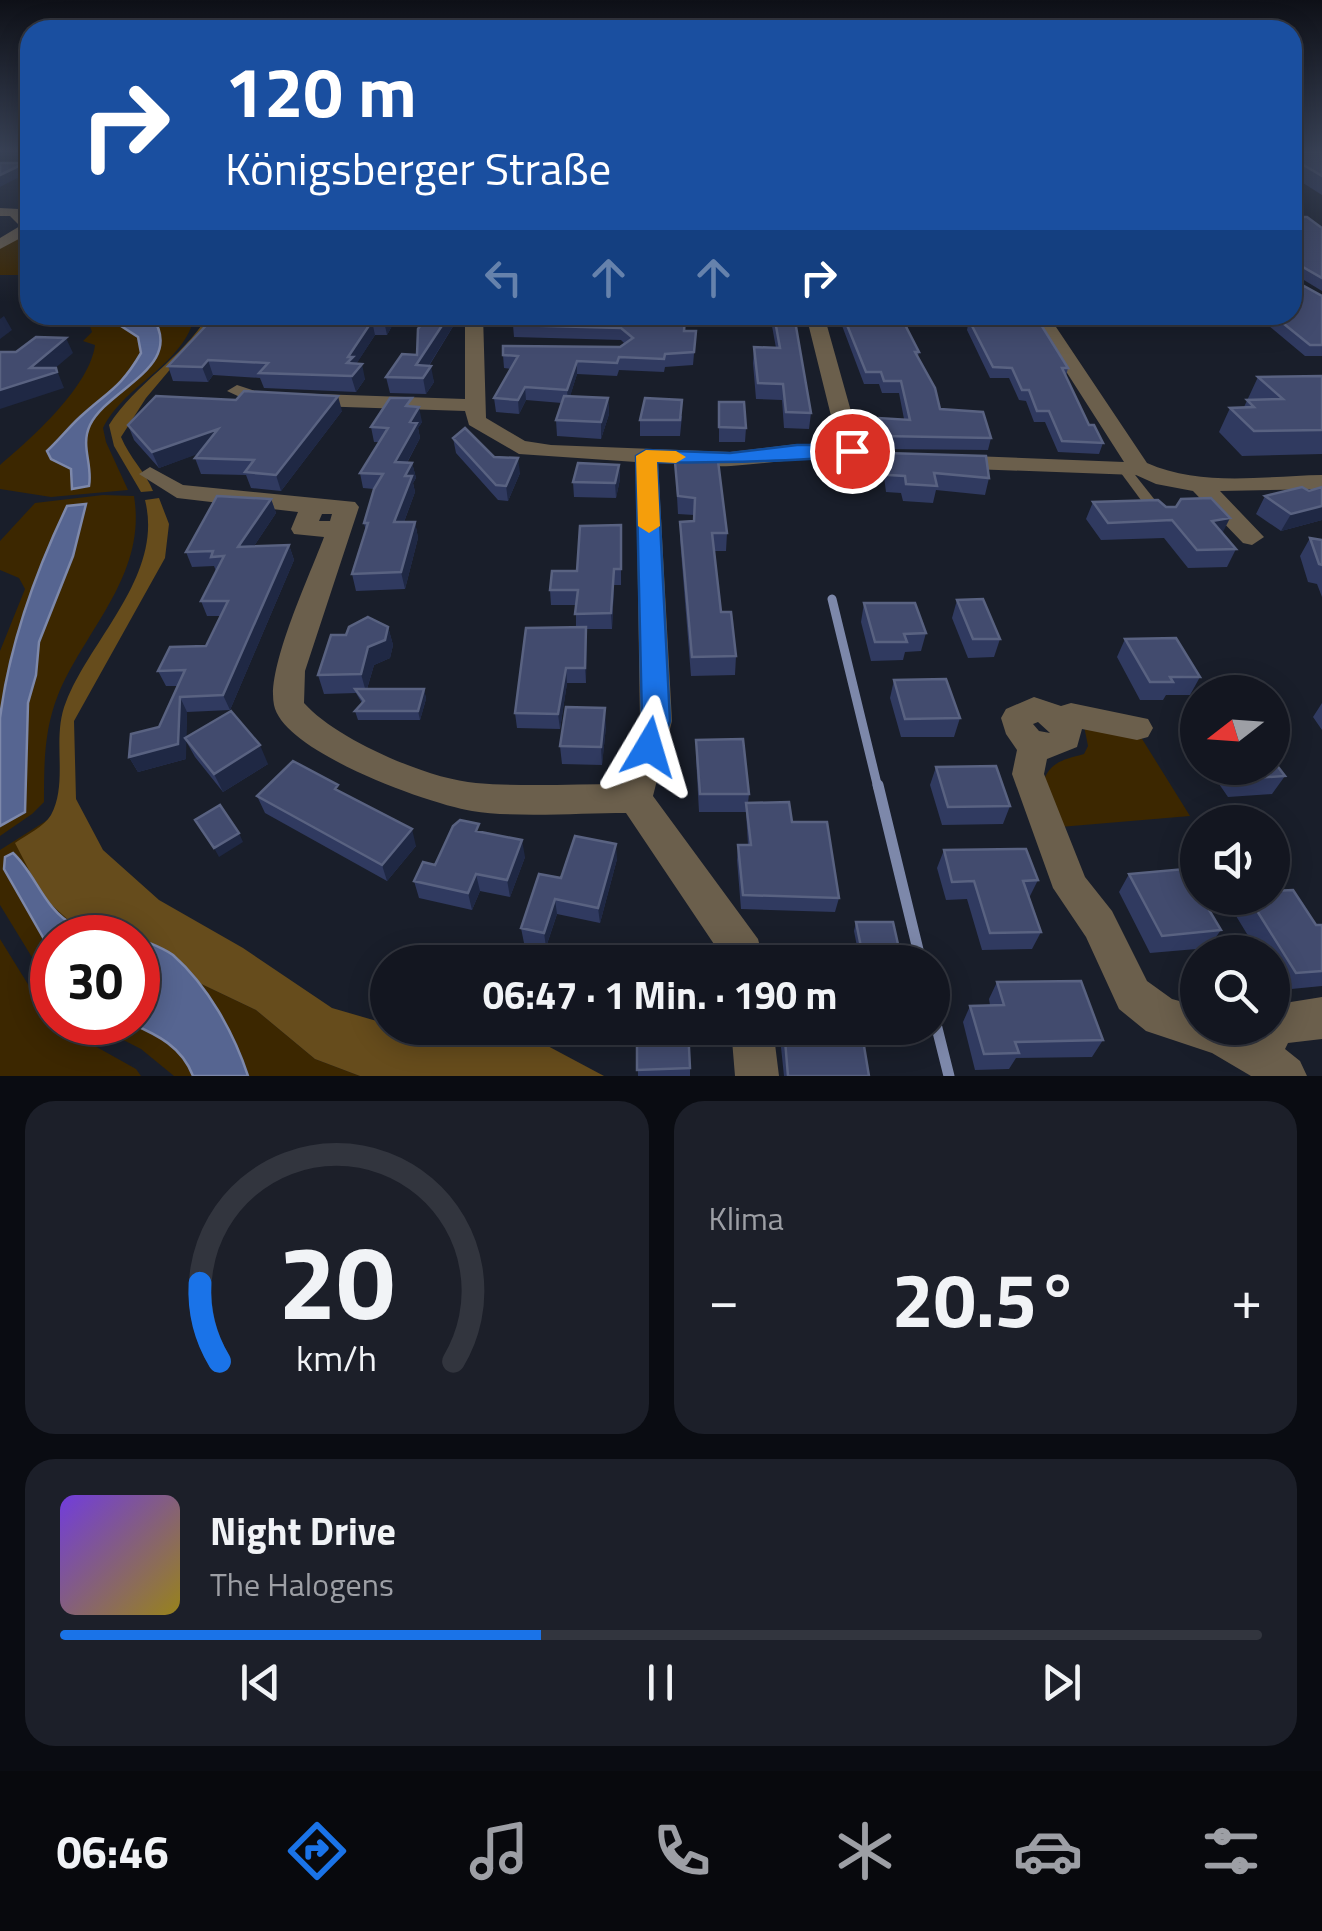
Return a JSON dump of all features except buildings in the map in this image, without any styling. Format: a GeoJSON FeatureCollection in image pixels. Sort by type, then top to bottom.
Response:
{"type":"FeatureCollection","features":[{"type":"Feature","properties":{"kind":"street"},"geometry":{"type":"LineString","coordinates":[[476,325],[482,354],[476,421],[519,447],[730,459],[797,451],[852,451],[865,458],[1132,468],[1200,485],[1322,482]]}},
{"type":"Feature","properties":{"kind":"street"},"geometry":{"type":"LineString","coordinates":[[817,325],[852,451]]}},
{"type":"Feature","properties":{"kind":"street"},"geometry":{"type":"LineString","coordinates":[[1046,325],[1132,468]]}},
{"type":"Feature","properties":{"kind":"street"},"geometry":{"type":"LineString","coordinates":[[237,391],[255,398],[446,407],[476,404]]}},
{"type":"Feature","properties":{"kind":"street"},"geometry":{"type":"LineString","coordinates":[[646,456],[656,721],[636,799],[738,945]]}},
{"type":"Feature","properties":{"kind":"street"},"geometry":{"type":"LineString","coordinates":[[150,474],[176,491],[313,507],[347,507],[290,670],[289,706],[310,730],[378,768],[472,796],[636,799]]}},
{"type":"Feature","properties":{"kind":"street"},"geometry":{"type":"LineString","coordinates":[[1200,485],[1252,537]]}},
{"type":"Feature","properties":{"kind":"street"},"geometry":{"type":"LineString","coordinates":[[1137,728],[1071,715],[1046,732],[1028,774],[1070,888],[1099,924],[1133,995],[1161,1016],[1180,1022]]}},
{"type":"Feature","properties":{"kind":"street"},"geometry":{"type":"LineString","coordinates":[[1242,1045],[1271,1064],[1276,1024],[1322,1018]]}},
{"type":"Feature","properties":{"kind":"street"},"geometry":{"type":"LineString","coordinates":[[754,1045],[758,1076]]}},
{"type":"Feature","properties":{"kind":"lane"},"geometry":{"type":"LineString","coordinates":[[1132,468],[1162,518]]}},
{"type":"Feature","properties":{"kind":"shaded area"},"geometry":{"type":"Polygon","coordinates":[[[20,236],[20,275],[0,275],[0,247],[20,236]]]}},
{"type":"Feature","properties":{"kind":"shaded area"},"geometry":{"type":"Polygon","coordinates":[[[90,325],[191,325],[179,348],[125,399],[103,428],[128,490],[51,497],[0,489],[0,465],[57,411],[82,377],[95,345],[83,341],[92,332],[90,325]]]}},
{"type":"Feature","properties":{"kind":"shaded area"},"geometry":{"type":"Polygon","coordinates":[[[201,325],[208,325],[146,398],[121,437],[153,491],[141,492],[114,446],[109,425],[132,396],[201,325]]]}},
{"type":"Feature","properties":{"kind":"shaded area"},"geometry":{"type":"Polygon","coordinates":[[[103,495],[134,496],[136,524],[132,551],[111,600],[70,670],[53,708],[46,747],[44,802],[0,836],[0,651],[25,589],[19,578],[0,570],[0,541],[35,503],[103,495]]]}},
{"type":"Feature","properties":{"kind":"shaded area"},"geometry":{"type":"Polygon","coordinates":[[[159,498],[169,524],[165,558],[74,721],[76,799],[103,850],[159,900],[243,948],[332,1008],[370,1019],[370,1045],[546,1045],[604,1076],[360,1076],[315,1059],[256,1010],[193,980],[172,954],[160,948],[160,915],[63,915],[43,897],[15,843],[48,819],[56,802],[60,730],[66,702],[135,580],[148,528],[145,500],[159,498]]]}},
{"type":"Feature","properties":{"kind":"shaded area"},"geometry":{"type":"Polygon","coordinates":[[[1084,726],[1139,734],[1183,805],[1180,805],[1180,817],[1060,827],[1042,785],[1053,767],[1084,754],[1088,746],[1084,726]]]}},
{"type":"Feature","properties":{"kind":"shaded area"},"geometry":{"type":"Polygon","coordinates":[[[49,819],[100,915],[30,915],[30,954],[0,905],[0,850],[49,819]]]}},
{"type":"Feature","properties":{"kind":"shaded area"},"geometry":{"type":"Polygon","coordinates":[[[0,939],[30,988],[30,1045],[93,1045],[136,1069],[141,1076],[0,1076],[0,939]]]}},
{"type":"Feature","properties":{"kind":"shaded area"},"geometry":{"type":"Polygon","coordinates":[[[160,955],[193,980],[256,1010],[315,1059],[360,1076],[174,1076],[133,1045],[160,1045],[160,955]]]}},
{"type":"Feature","properties":{"kind":"water"},"geometry":{"type":"Polygon","coordinates":[[[119,325],[156,325],[160,348],[153,362],[90,425],[86,440],[89,486],[72,489],[71,469],[51,459],[47,451],[120,382],[141,353],[138,337],[119,325]]]}},
{"type":"Feature","properties":{"kind":"water"},"geometry":{"type":"Polygon","coordinates":[[[86,504],[73,556],[39,642],[28,703],[25,812],[0,826],[0,718],[17,636],[67,506],[86,504]]]}},
{"type":"Feature","properties":{"kind":"water"},"geometry":{"type":"Polygon","coordinates":[[[13,853],[61,915],[30,915],[4,869],[5,857],[13,853]]]}},
{"type":"Feature","properties":{"kind":"water"},"geometry":{"type":"Polygon","coordinates":[[[160,948],[173,955],[198,981],[227,1027],[248,1076],[193,1076],[160,1038],[160,948]]]}},
{"type":"Feature","properties":{"kind":"waterway"},"geometry":{"type":"LineString","coordinates":[[832,599],[878,788]]}},
{"type":"Feature","properties":{"kind":"waterway"},"geometry":{"type":"LineString","coordinates":[[878,785],[917,945]]}},
{"type":"Feature","properties":{"kind":"waterway"},"geometry":{"type":"LineString","coordinates":[[941,1045],[949,1076]]}},
{"type":"Feature","properties":{"kind":"slow traffic"},"geometry":{"type":"LineString","coordinates":[[649,526],[646,456],[676,457]]}},
{"type":"Feature","properties":{"kind":"route"},"geometry":{"type":"LineString","coordinates":[[649,747],[656,721],[646,456],[730,459],[797,451],[852,451]]}}]}
